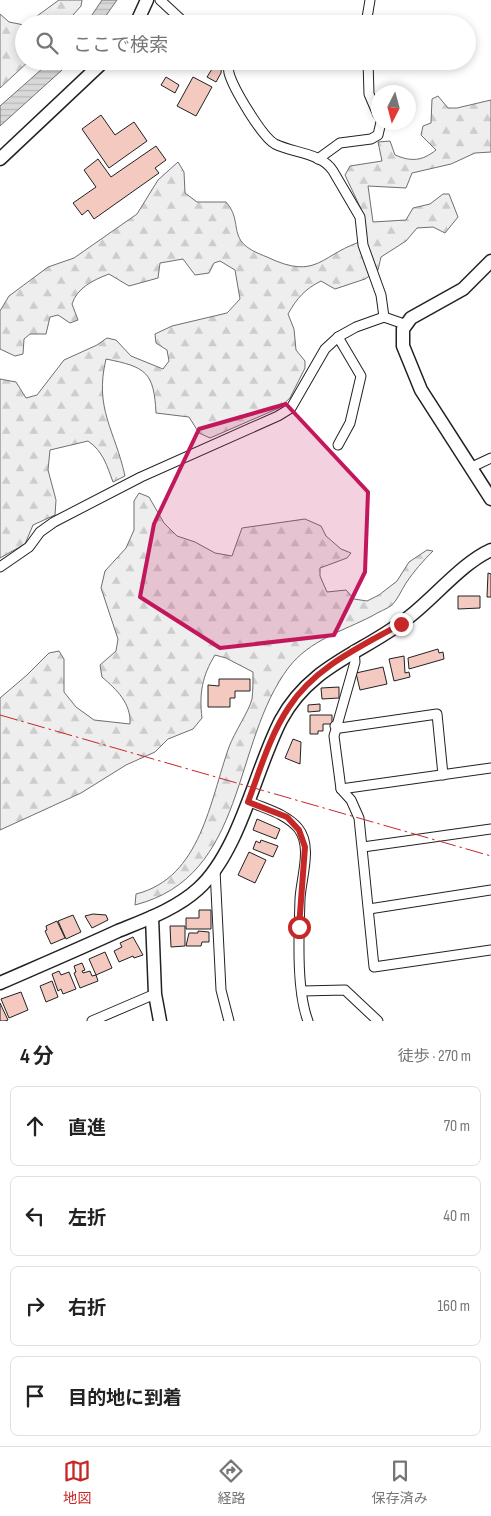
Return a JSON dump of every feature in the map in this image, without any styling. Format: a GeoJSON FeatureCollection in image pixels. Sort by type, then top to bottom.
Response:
{"type":"FeatureCollection","features":[{"type":"Feature","properties":{"kind":"street"},"geometry":{"type":"LineString","coordinates":[[140,15],[147,0]]}},
{"type":"Feature","properties":{"kind":"street"},"geometry":{"type":"LineString","coordinates":[[160,0],[176,15]]}},
{"type":"Feature","properties":{"kind":"street"},"geometry":{"type":"LineString","coordinates":[[368,15],[370,0]]}},
{"type":"Feature","properties":{"kind":"street"},"geometry":{"type":"LineString","coordinates":[[0,159],[94,70]]}},
{"type":"Feature","properties":{"kind":"street"},"geometry":{"type":"LineString","coordinates":[[229,70],[236,88],[268,139],[329,164],[360,217],[363,245],[381,295],[384,317]]}},
{"type":"Feature","properties":{"kind":"street"},"geometry":{"type":"LineString","coordinates":[[368,70],[369,94],[371,99]]}},
{"type":"Feature","properties":{"kind":"street"},"geometry":{"type":"LineString","coordinates":[[318,159],[340,143],[371,139],[378,135],[379,130]]}},
{"type":"Feature","properties":{"kind":"street"},"geometry":{"type":"LineString","coordinates":[[404,324],[462,289],[491,260]]}},
{"type":"Feature","properties":{"kind":"street"},"geometry":{"type":"LineString","coordinates":[[0,567],[29,547],[40,532],[54,522],[141,477],[292,408],[325,349],[338,337],[356,327],[384,317],[404,324]]}},
{"type":"Feature","properties":{"kind":"street"},"geometry":{"type":"LineString","coordinates":[[404,324],[403,346],[421,390],[491,499]]}},
{"type":"Feature","properties":{"kind":"street"},"geometry":{"type":"LineString","coordinates":[[338,337],[361,376],[350,423],[338,445]]}},
{"type":"Feature","properties":{"kind":"street"},"geometry":{"type":"LineString","coordinates":[[472,467],[491,458]]}},
{"type":"Feature","properties":{"kind":"street"},"geometry":{"type":"LineString","coordinates":[[0,983],[152,917],[198,889],[214,870],[227,848],[248,802],[271,741],[289,707],[311,681],[354,650],[401,624],[473,561],[491,550]]}},
{"type":"Feature","properties":{"kind":"street"},"geometry":{"type":"LineString","coordinates":[[354,650],[355,662],[334,736],[342,789],[351,800],[359,818],[374,967],[491,950]]}},
{"type":"Feature","properties":{"kind":"street"},"geometry":{"type":"LineString","coordinates":[[336,726],[340,728],[437,714],[443,775]]}},
{"type":"Feature","properties":{"kind":"street"},"geometry":{"type":"LineString","coordinates":[[342,789],[491,768]]}},
{"type":"Feature","properties":{"kind":"street"},"geometry":{"type":"LineString","coordinates":[[248,802],[287,817],[299,830],[305,847],[299,927],[302,1007],[308,1021]]}},
{"type":"Feature","properties":{"kind":"street"},"geometry":{"type":"LineString","coordinates":[[363,847],[491,829]]}},
{"type":"Feature","properties":{"kind":"street"},"geometry":{"type":"LineString","coordinates":[[214,870],[221,990],[229,1021]]}},
{"type":"Feature","properties":{"kind":"street"},"geometry":{"type":"LineString","coordinates":[[369,909],[491,890]]}},
{"type":"Feature","properties":{"kind":"street"},"geometry":{"type":"LineString","coordinates":[[152,917],[154,994],[160,1021]]}},
{"type":"Feature","properties":{"kind":"street"},"geometry":{"type":"LineString","coordinates":[[302,991],[345,990],[378,1021]]}},
{"type":"Feature","properties":{"kind":"street"},"geometry":{"type":"LineString","coordinates":[[92,1021],[154,994]]}},
{"type":"Feature","properties":{"kind":"highlighted area"},"geometry":{"type":"Polygon","coordinates":[[[286,404],[368,492],[365,572],[334,635],[220,648],[140,597],[154,524],[199,429],[286,404]]]}},
{"type":"Feature","properties":{"kind":"green space"},"geometry":{"type":"Polygon","coordinates":[[[59,0],[82,0],[81,6],[73,15],[38,15],[59,0]]]}},
{"type":"Feature","properties":{"kind":"green space"},"geometry":{"type":"Polygon","coordinates":[[[0,14],[9,22],[15,23],[15,70],[19,70],[0,88],[0,14]]]}},
{"type":"Feature","properties":{"kind":"green space"},"geometry":{"type":"Polygon","coordinates":[[[438,96],[448,108],[457,108],[491,100],[491,152],[475,153],[451,164],[412,173],[406,188],[368,186],[373,222],[406,220],[413,208],[430,204],[443,194],[449,194],[458,217],[445,233],[433,227],[417,228],[406,241],[381,257],[378,270],[365,279],[335,289],[321,281],[302,294],[288,314],[294,329],[296,350],[305,361],[305,368],[290,398],[279,408],[210,438],[199,433],[189,417],[156,413],[153,388],[145,374],[130,365],[106,359],[102,392],[104,406],[125,476],[113,482],[101,454],[88,441],[50,450],[48,470],[56,500],[55,515],[33,525],[25,544],[0,558],[0,379],[16,382],[26,398],[37,395],[64,360],[97,345],[107,338],[116,340],[131,356],[163,369],[169,361],[167,350],[156,343],[155,334],[172,326],[227,313],[240,299],[235,270],[220,261],[214,263],[209,273],[195,275],[183,259],[160,263],[158,278],[129,286],[109,274],[92,282],[74,298],[72,304],[78,320],[70,323],[58,315],[50,317],[46,334],[30,334],[24,339],[23,354],[15,356],[0,349],[0,311],[9,296],[48,267],[74,258],[137,214],[158,180],[178,162],[184,172],[185,193],[197,202],[226,202],[233,213],[241,241],[249,249],[284,264],[298,267],[319,263],[351,245],[366,240],[361,209],[345,175],[350,166],[382,161],[378,142],[390,141],[395,155],[407,159],[421,158],[436,150],[421,135],[423,126],[431,123],[432,99],[438,96]]]}},
{"type":"Feature","properties":{"kind":"green space"},"geometry":{"type":"Polygon","coordinates":[[[139,493],[149,497],[164,523],[177,536],[195,542],[215,553],[232,556],[242,528],[305,519],[321,526],[326,536],[341,549],[351,553],[347,558],[320,568],[320,576],[327,592],[346,590],[354,599],[367,601],[379,595],[397,581],[409,562],[427,550],[433,551],[412,574],[392,605],[317,643],[297,658],[289,667],[270,698],[256,732],[233,804],[218,837],[199,866],[172,890],[135,905],[136,894],[158,885],[175,872],[189,854],[200,834],[229,747],[252,699],[253,672],[226,658],[215,655],[202,685],[202,718],[193,729],[168,739],[155,752],[126,765],[81,793],[0,830],[0,698],[49,653],[59,651],[64,659],[64,692],[76,707],[94,720],[130,724],[126,703],[118,692],[102,677],[100,665],[116,651],[118,639],[101,588],[105,571],[126,548],[134,530],[134,501],[139,493]]]}},
{"type":"Feature","properties":{"kind":"shaded area"},"geometry":{"type":"Polygon","coordinates":[[[102,0],[117,0],[106,15],[92,15],[102,0]]]}},
{"type":"Feature","properties":{"kind":"shaded area"},"geometry":{"type":"Polygon","coordinates":[[[41,70],[62,70],[0,126],[0,106],[41,70]]]}},
{"type":"Feature","properties":{"kind":"building"},"geometry":{"type":"Polygon","coordinates":[[[211,70],[221,70],[216,82],[207,77],[211,70]]]}},
{"type":"Feature","properties":{"kind":"building"},"geometry":{"type":"Polygon","coordinates":[[[166,77],[179,85],[175,93],[161,85],[166,77]]]}},
{"type":"Feature","properties":{"kind":"building"},"geometry":{"type":"Polygon","coordinates":[[[193,77],[212,87],[196,116],[177,106],[193,77]]]}},
{"type":"Feature","properties":{"kind":"building"},"geometry":{"type":"Polygon","coordinates":[[[101,115],[115,135],[134,122],[147,141],[109,168],[82,129],[101,115]]]}},
{"type":"Feature","properties":{"kind":"building"},"geometry":{"type":"Polygon","coordinates":[[[156,146],[166,160],[155,168],[159,173],[94,219],[88,210],[82,215],[73,203],[96,187],[84,170],[98,159],[111,177],[156,146]]]}},
{"type":"Feature","properties":{"kind":"building"},"geometry":{"type":"Polygon","coordinates":[[[488,573],[491,574],[491,597],[487,597],[488,573]]]}},
{"type":"Feature","properties":{"kind":"building"},"geometry":{"type":"Polygon","coordinates":[[[458,596],[480,596],[480,608],[458,609],[458,596]]]}},
{"type":"Feature","properties":{"kind":"building"},"geometry":{"type":"Polygon","coordinates":[[[438,649],[439,653],[443,652],[444,659],[409,669],[408,658],[438,649]]]}},
{"type":"Feature","properties":{"kind":"building"},"geometry":{"type":"Polygon","coordinates":[[[404,656],[405,673],[409,672],[410,677],[394,681],[389,659],[404,656]]]}},
{"type":"Feature","properties":{"kind":"building"},"geometry":{"type":"Polygon","coordinates":[[[383,667],[387,684],[360,690],[356,673],[383,667]]]}},
{"type":"Feature","properties":{"kind":"building"},"geometry":{"type":"Polygon","coordinates":[[[219,679],[250,679],[250,691],[235,691],[235,698],[230,698],[230,707],[208,707],[208,685],[219,686],[219,679]]]}},
{"type":"Feature","properties":{"kind":"building"},"geometry":{"type":"Polygon","coordinates":[[[339,687],[339,698],[322,699],[321,688],[339,687]]]}},
{"type":"Feature","properties":{"kind":"building"},"geometry":{"type":"Polygon","coordinates":[[[320,704],[320,711],[308,712],[308,705],[320,704]]]}},
{"type":"Feature","properties":{"kind":"building"},"geometry":{"type":"Polygon","coordinates":[[[310,715],[332,715],[332,724],[323,724],[323,731],[318,731],[318,734],[310,734],[310,715]]]}},
{"type":"Feature","properties":{"kind":"building"},"geometry":{"type":"Polygon","coordinates":[[[293,739],[301,742],[300,764],[285,758],[293,739]]]}},
{"type":"Feature","properties":{"kind":"building"},"geometry":{"type":"Polygon","coordinates":[[[257,819],[280,829],[276,839],[253,830],[257,819]]]}},
{"type":"Feature","properties":{"kind":"building"},"geometry":{"type":"Polygon","coordinates":[[[261,840],[278,846],[273,857],[253,849],[256,841],[260,843],[261,840]]]}},
{"type":"Feature","properties":{"kind":"building"},"geometry":{"type":"Polygon","coordinates":[[[249,852],[266,860],[255,883],[238,875],[249,852]]]}},
{"type":"Feature","properties":{"kind":"building"},"geometry":{"type":"Polygon","coordinates":[[[199,910],[211,910],[211,929],[186,929],[186,918],[199,918],[199,910]]]}},
{"type":"Feature","properties":{"kind":"building"},"geometry":{"type":"Polygon","coordinates":[[[93,914],[106,915],[108,920],[92,928],[85,916],[93,914]]]}},
{"type":"Feature","properties":{"kind":"building"},"geometry":{"type":"Polygon","coordinates":[[[73,915],[81,932],[66,939],[58,921],[73,915]]]}},
{"type":"Feature","properties":{"kind":"building"},"geometry":{"type":"Polygon","coordinates":[[[57,921],[65,938],[51,944],[45,931],[47,930],[46,926],[57,921]]]}},
{"type":"Feature","properties":{"kind":"building"},"geometry":{"type":"Polygon","coordinates":[[[170,926],[185,926],[185,946],[171,947],[170,926]]]}},
{"type":"Feature","properties":{"kind":"building"},"geometry":{"type":"Polygon","coordinates":[[[198,931],[209,932],[209,942],[202,942],[201,946],[186,946],[189,933],[198,933],[198,931]]]}},
{"type":"Feature","properties":{"kind":"building"},"geometry":{"type":"Polygon","coordinates":[[[133,937],[143,955],[134,958],[133,956],[119,962],[114,951],[122,947],[120,943],[133,937]]]}},
{"type":"Feature","properties":{"kind":"building"},"geometry":{"type":"Polygon","coordinates":[[[105,952],[112,968],[96,975],[89,959],[105,952]]]}},
{"type":"Feature","properties":{"kind":"building"},"geometry":{"type":"Polygon","coordinates":[[[82,963],[85,970],[82,971],[83,973],[90,971],[92,976],[96,975],[98,981],[80,988],[74,973],[76,972],[74,966],[82,963]]]}},
{"type":"Feature","properties":{"kind":"building"},"geometry":{"type":"Polygon","coordinates":[[[59,971],[61,975],[69,972],[76,989],[63,994],[61,989],[58,991],[52,974],[59,971]]]}},
{"type":"Feature","properties":{"kind":"building"},"geometry":{"type":"Polygon","coordinates":[[[52,981],[58,997],[46,1002],[40,986],[52,981]]]}},
{"type":"Feature","properties":{"kind":"building"},"geometry":{"type":"Polygon","coordinates":[[[21,992],[28,1010],[9,1018],[1,999],[21,992]]]}},
{"type":"Feature","properties":{"kind":"building"},"geometry":{"type":"Polygon","coordinates":[[[0,1003],[8,1020],[0,1021],[0,1003]]]}},
{"type":"Feature","properties":{"kind":"power"},"geometry":{"type":"LineString","coordinates":[[0,715],[491,856]]}},
{"type":"Feature","properties":{"kind":"route"},"geometry":{"type":"LineString","coordinates":[[299,927],[305,847],[299,830],[287,817],[248,802],[271,741],[289,707],[298,695],[311,681],[339,659],[401,624]]}}]}
